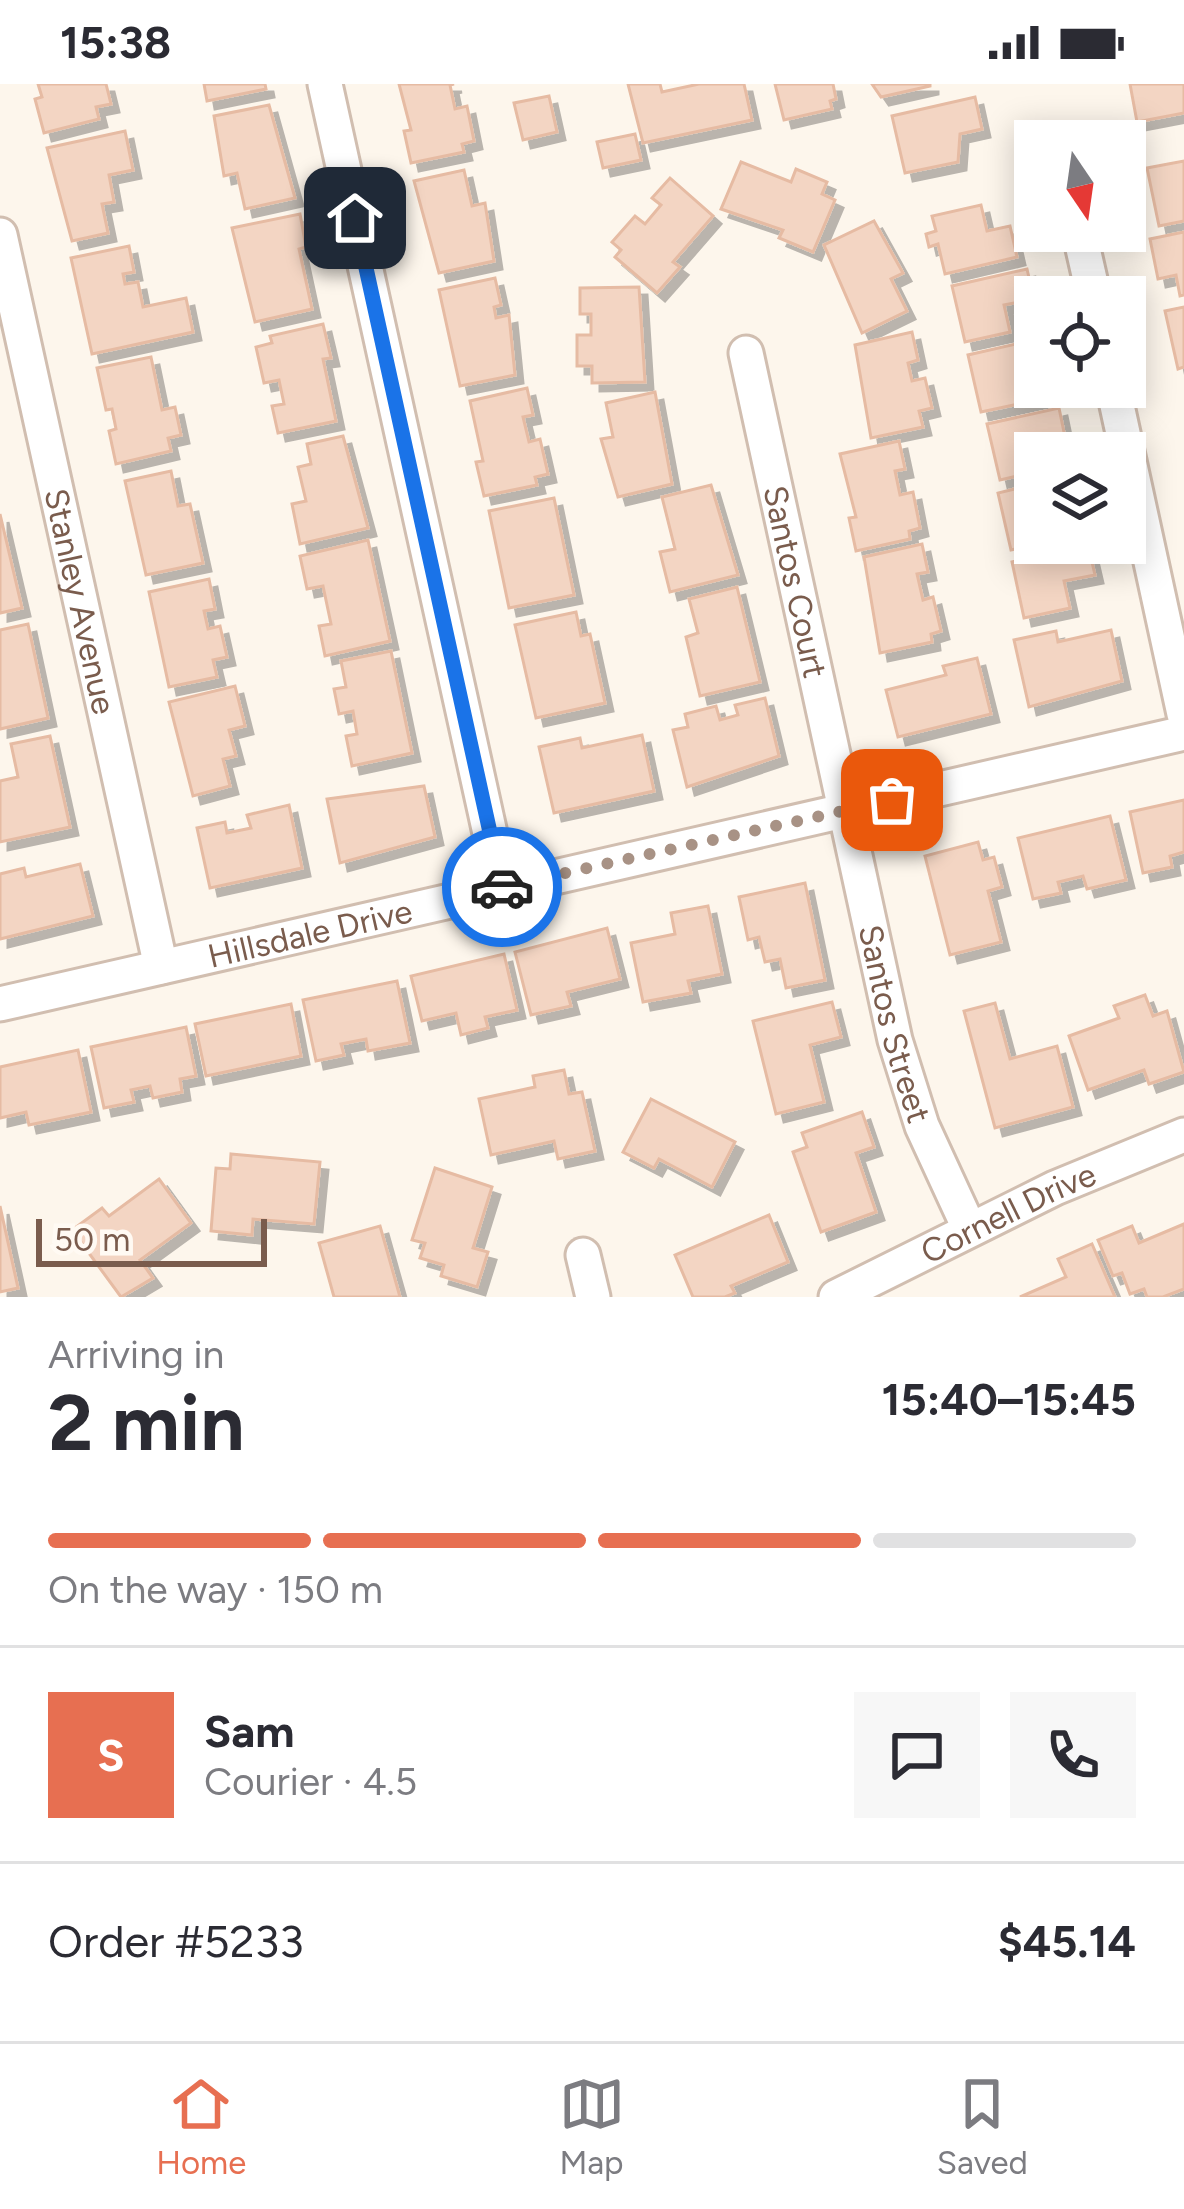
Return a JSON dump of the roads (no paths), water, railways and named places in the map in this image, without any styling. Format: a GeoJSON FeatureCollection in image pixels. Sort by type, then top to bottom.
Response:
{"type":"FeatureCollection","features":[{"type":"Feature","properties":{"kind":"street"},"geometry":{"type":"LineString","coordinates":[[326,84],[502,888]]}},
{"type":"Feature","properties":{"kind":"street","name":"Stanley Avenue"},"geometry":{"type":"LineString","coordinates":[[0,235],[161,967]]}},
{"type":"Feature","properties":{"kind":"street","name":"Santos Court"},"geometry":{"type":"LineString","coordinates":[[746,353],[846,811]]}},
{"type":"Feature","properties":{"kind":"street"},"geometry":{"type":"LineString","coordinates":[[1118,408],[1184,714]]}},
{"type":"Feature","properties":{"kind":"street","name":"Hillsdale Drive"},"geometry":{"type":"LineString","coordinates":[[0,1004],[1184,733]]}},
{"type":"Feature","properties":{"kind":"street","name":"Santos Street"},"geometry":{"type":"LineString","coordinates":[[846,811],[904,1075],[969,1228]]}},
{"type":"Feature","properties":{"kind":"street","name":"Cornell Drive"},"geometry":{"type":"LineString","coordinates":[[836,1297],[969,1228],[1184,1135]]}},
{"type":"Feature","properties":{"kind":"street"},"geometry":{"type":"LineString","coordinates":[[583,1255],[593,1297]]}}]}
